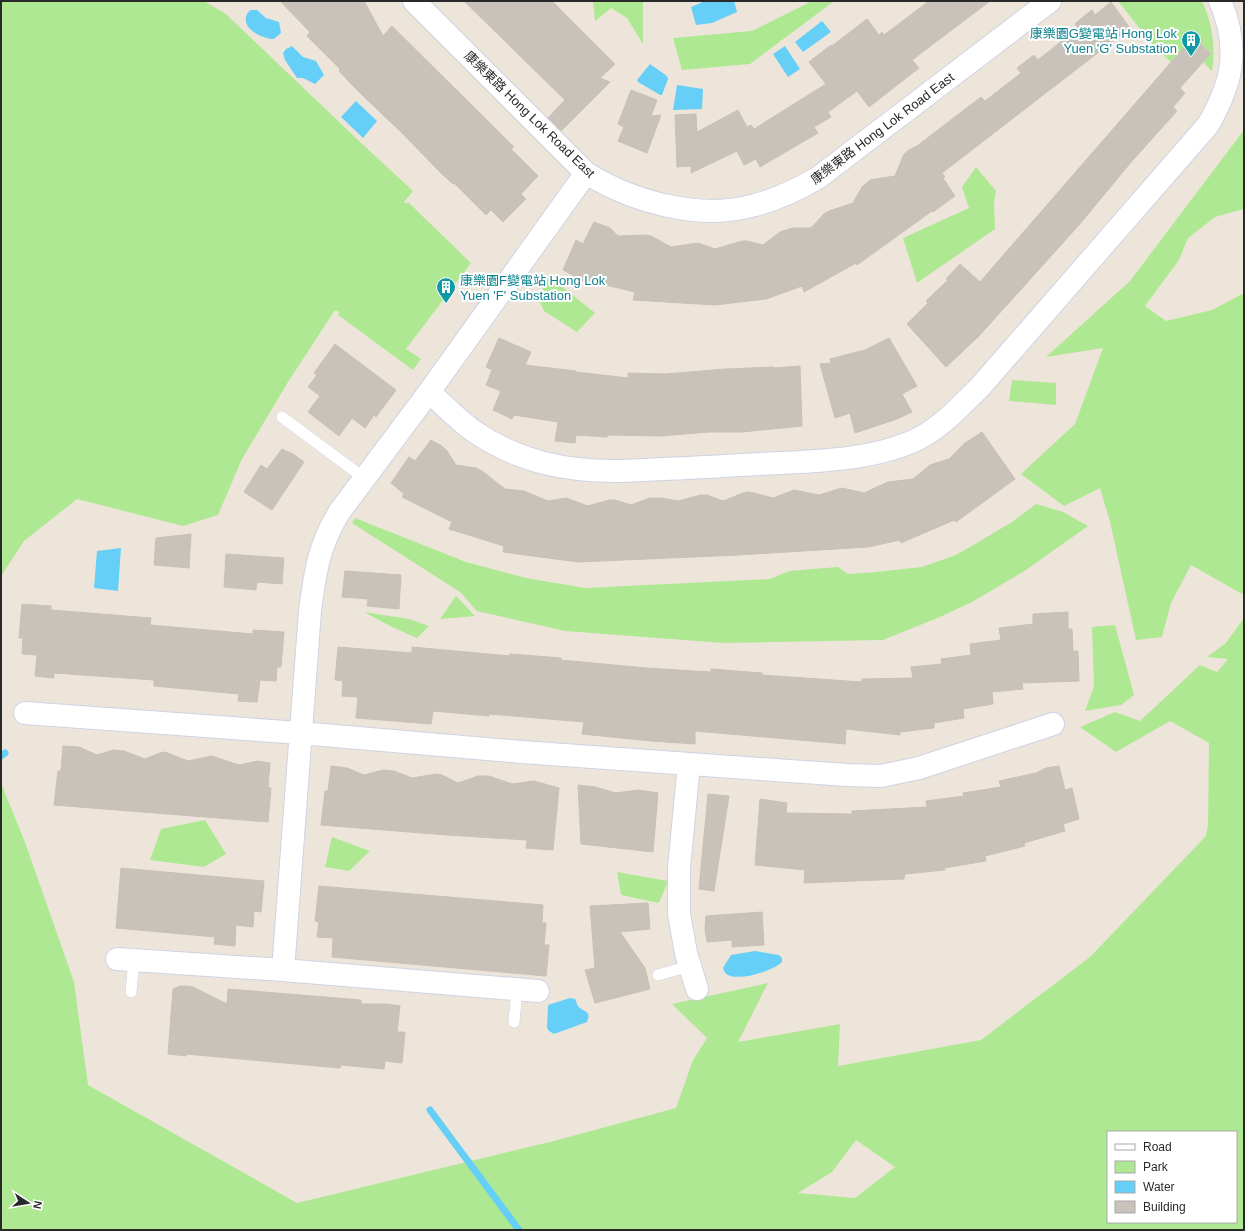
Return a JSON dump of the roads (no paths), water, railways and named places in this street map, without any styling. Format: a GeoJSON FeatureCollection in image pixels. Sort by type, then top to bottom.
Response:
{"type":"FeatureCollection","features":[{"type":"Feature","properties":{"kind":"street","name":"康樂東路 Hong Lok Road East"},"geometry":{"type":"LineString","coordinates":[[414,1],[586,173],[600,181],[641,198],[658,203],[715,210],[755,206],[796,190],[825,173],[1050,1]]}},
{"type":"Feature","properties":{"kind":"street"},"geometry":{"type":"LineString","coordinates":[[429,392],[472,429],[499,447],[526,459],[552,466],[601,472],[841,459],[897,447],[924,435],[945,421],[980,387],[1208,125],[1226,89],[1231,64],[1232,46],[1229,28],[1220,1]]}},
{"type":"Feature","properties":{"kind":"street"},"geometry":{"type":"LineString","coordinates":[[283,970],[300,733],[315,573],[323,542],[330,526],[364,478],[429,392],[586,173]]}},
{"type":"Feature","properties":{"kind":"street"},"geometry":{"type":"LineString","coordinates":[[25,713],[300,733],[522,752],[846,775],[881,776],[919,768],[1053,724]]}},
{"type":"Feature","properties":{"kind":"street"},"geometry":{"type":"LineString","coordinates":[[690,764],[679,868],[678,893],[681,934],[697,989]]}},
{"type":"Feature","properties":{"kind":"street"},"geometry":{"type":"LineString","coordinates":[[126,959],[527,990]]}},
{"type":"Feature","properties":{"kind":"lane"},"geometry":{"type":"LineString","coordinates":[[282,417],[364,478]]}},
{"type":"Feature","properties":{"kind":"lane"},"geometry":{"type":"LineString","coordinates":[[126,959],[131,992]]}},
{"type":"Feature","properties":{"kind":"lane"},"geometry":{"type":"LineString","coordinates":[[658,975],[690,966]]}},
{"type":"Feature","properties":{"kind":"lane"},"geometry":{"type":"LineString","coordinates":[[514,1022],[527,990]]}},
{"type":"Feature","properties":{"kind":"water"},"geometry":{"type":"Polygon","coordinates":[[[705,1],[734,1],[737,12],[712,23],[696,25],[691,7],[705,1]]]}},
{"type":"Feature","properties":{"kind":"water"},"geometry":{"type":"Polygon","coordinates":[[[251,10],[257,10],[266,18],[279,22],[281,33],[274,39],[270,39],[251,30],[246,22],[246,17],[248,12],[251,10]]]}},
{"type":"Feature","properties":{"kind":"water"},"geometry":{"type":"Polygon","coordinates":[[[822,21],[831,32],[803,52],[795,42],[822,21]]]}},
{"type":"Feature","properties":{"kind":"water"},"geometry":{"type":"Polygon","coordinates":[[[292,46],[303,57],[316,61],[324,75],[315,84],[303,78],[297,78],[285,60],[283,53],[286,49],[292,46]]]}},
{"type":"Feature","properties":{"kind":"water"},"geometry":{"type":"Polygon","coordinates":[[[785,46],[800,69],[788,77],[773,54],[785,46]]]}},
{"type":"Feature","properties":{"kind":"water"},"geometry":{"type":"Polygon","coordinates":[[[650,64],[667,76],[668,79],[662,95],[638,82],[637,80],[650,64]]]}},
{"type":"Feature","properties":{"kind":"water"},"geometry":{"type":"Polygon","coordinates":[[[677,85],[703,89],[702,109],[673,110],[677,85]]]}},
{"type":"Feature","properties":{"kind":"water"},"geometry":{"type":"Polygon","coordinates":[[[356,101],[377,121],[363,138],[341,117],[356,101]]]}},
{"type":"Feature","properties":{"kind":"water"},"geometry":{"type":"Polygon","coordinates":[[[121,548],[118,591],[94,588],[97,551],[121,548]]]}},
{"type":"Feature","properties":{"kind":"water"},"geometry":{"type":"Polygon","coordinates":[[[755,951],[779,955],[782,958],[782,962],[764,972],[748,976],[733,977],[725,973],[723,968],[731,955],[755,951]]]}},
{"type":"Feature","properties":{"kind":"water"},"geometry":{"type":"Polygon","coordinates":[[[570,998],[575,999],[578,1006],[588,1013],[587,1022],[554,1034],[547,1028],[548,1005],[570,998]]]}},
{"type":"Feature","properties":{"kind":"waterway"},"geometry":{"type":"LineString","coordinates":[[1,756],[5,753]]}},
{"type":"Feature","properties":{"kind":"waterway"},"geometry":{"type":"LineString","coordinates":[[430,1110],[519,1230]]}},
{"type":"Feature","properties":{"kind":"place","name":"康樂園G變電站 Hong Lok Yuen 'G' Substation"},"geometry":{"type":"Point","coordinates":[1191,57]}},
{"type":"Feature","properties":{"kind":"place","name":"康樂園F變電站 Hong Lok Yuen 'F' Substation"},"geometry":{"type":"Point","coordinates":[446,304]}}]}
